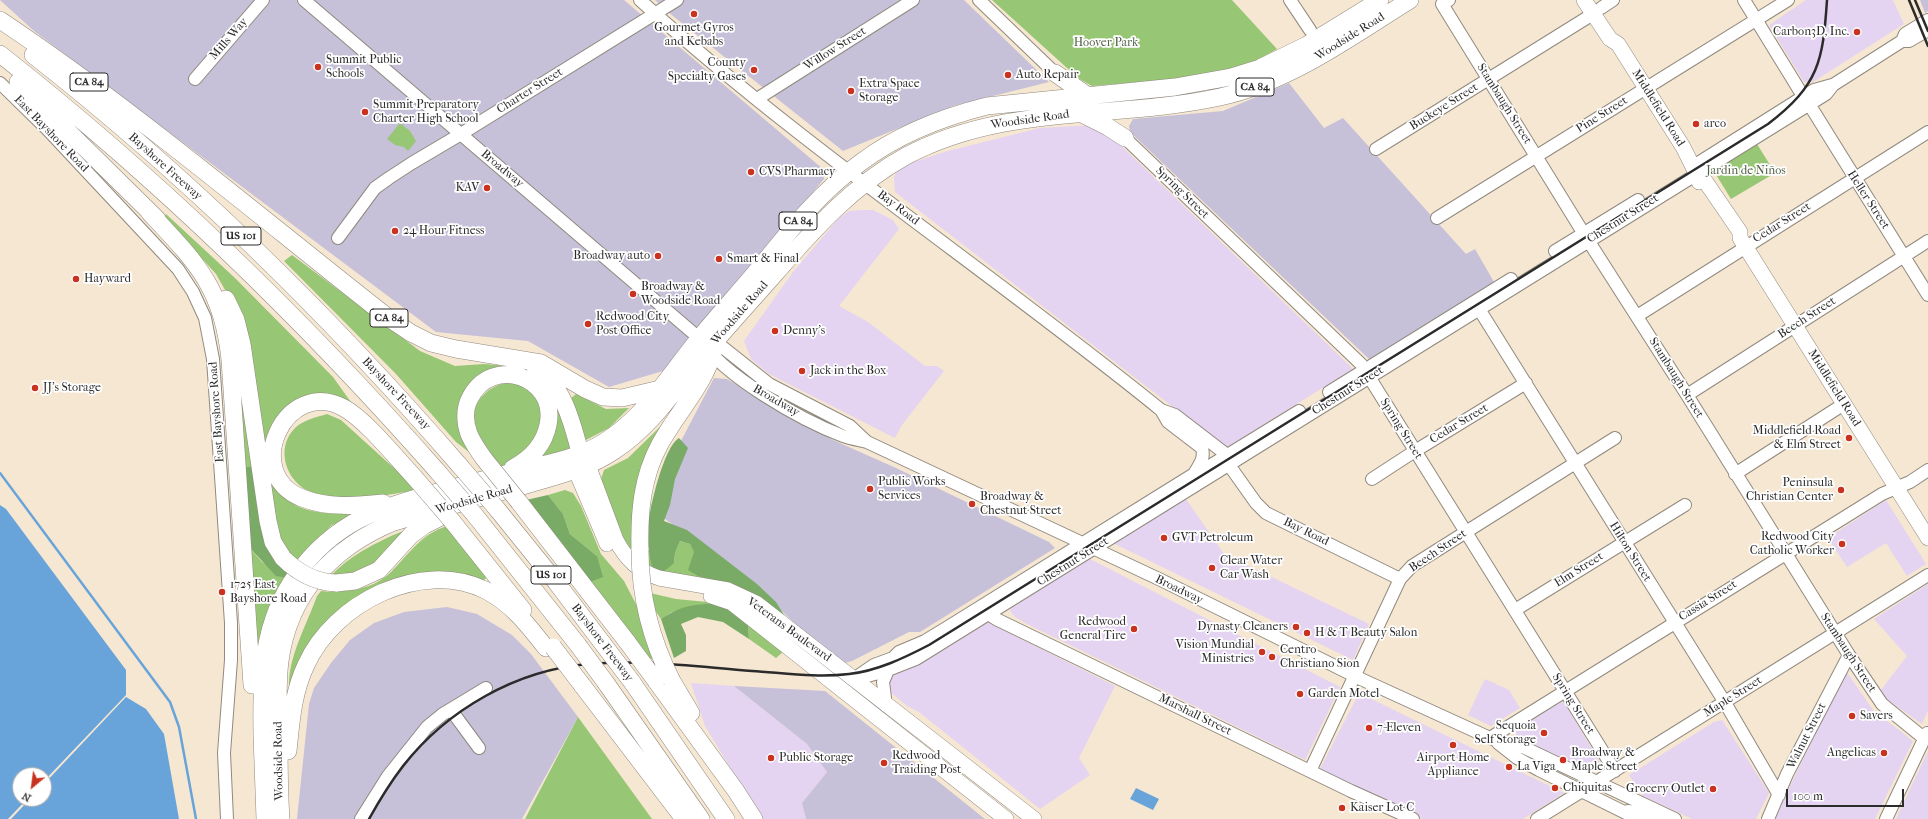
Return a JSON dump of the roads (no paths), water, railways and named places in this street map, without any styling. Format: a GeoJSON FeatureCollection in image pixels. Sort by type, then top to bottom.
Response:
{"type":"FeatureCollection","features":[{"type":"Feature","properties":{"kind":"highway","name":"Woodside Road"},"geometry":{"type":"LineString","coordinates":[[282,819],[278,706],[280,662],[285,638],[293,616],[310,585],[338,555],[351,544],[394,522],[518,495],[582,464],[613,451],[644,426],[669,399],[803,215],[849,171],[884,147],[916,130],[963,112],[987,106],[1175,87],[1204,83],[1239,75],[1260,68],[1308,45],[1380,0]]}},
{"type":"Feature","properties":{"kind":"highway","name":"Woodside Road"},"geometry":{"type":"LineString","coordinates":[[265,819],[261,685],[263,659],[272,621],[296,575],[312,555],[342,530],[364,516],[389,506],[493,477],[582,464],[635,417],[660,388],[709,346],[826,217],[864,183],[905,156],[928,145],[994,124],[1020,119],[1080,113],[1132,111],[1220,97],[1270,82],[1298,68],[1410,0]]}},
{"type":"Feature","properties":{"kind":"highway","name":"CA 84"},"geometry":{"type":"LineString","coordinates":[[0,20],[62,62],[173,147],[390,319],[411,333],[442,346],[523,359]]}},
{"type":"Feature","properties":{"kind":"highway","name":"Bayshore Freeway"},"geometry":{"type":"LineString","coordinates":[[0,29],[137,141],[257,251],[366,362],[460,466],[556,582],[632,682],[726,819]]}},
{"type":"Feature","properties":{"kind":"highway","name":"Bayshore Freeway"},"geometry":{"type":"LineString","coordinates":[[0,54],[128,161],[240,265],[349,374],[474,514],[578,645],[701,819]]}},
{"type":"Feature","properties":{"kind":"highway"},"geometry":{"type":"LineString","coordinates":[[0,65],[149,212],[193,253],[211,274],[225,297],[236,320],[242,344],[268,521],[273,542],[283,558],[296,570],[312,579],[336,583],[355,581],[379,570],[411,536],[434,519],[518,495]]}},
{"type":"Feature","properties":{"kind":"highway"},"geometry":{"type":"LineString","coordinates":[[1055,73],[1088,96]]}},
{"type":"Feature","properties":{"kind":"highway"},"geometry":{"type":"LineString","coordinates":[[1051,99],[1057,87],[1055,73]]}},
{"type":"Feature","properties":{"kind":"highway"},"geometry":{"type":"LineString","coordinates":[[1125,138],[1123,126],[1126,117],[1132,111]]}},
{"type":"Feature","properties":{"kind":"highway"},"geometry":{"type":"LineString","coordinates":[[1080,113],[1108,127],[1125,138]]}},
{"type":"Feature","properties":{"kind":"highway"},"geometry":{"type":"LineString","coordinates":[[149,212],[190,255],[205,277],[217,300],[227,336],[231,368],[255,729],[264,781]]}},
{"type":"Feature","properties":{"kind":"highway"},"geometry":{"type":"LineString","coordinates":[[709,346],[705,374],[661,443],[649,467],[641,499],[641,578],[647,616],[660,654],[672,681],[754,819]]}},
{"type":"Feature","properties":{"kind":"highway"},"geometry":{"type":"LineString","coordinates":[[523,359],[541,363],[585,389],[603,396],[622,398],[660,388]]}},
{"type":"Feature","properties":{"kind":"highway"},"geometry":{"type":"LineString","coordinates":[[523,359],[543,372],[556,389],[571,421],[582,464]]}},
{"type":"Feature","properties":{"kind":"highway"},"geometry":{"type":"LineString","coordinates":[[493,477],[514,467],[530,457],[540,446],[547,431],[550,416],[546,400],[538,388],[524,378],[506,374],[489,378],[476,389],[468,402],[466,416],[469,434],[485,460],[518,495],[736,791]]}},
{"type":"Feature","properties":{"kind":"highway"},"geometry":{"type":"LineString","coordinates":[[424,496],[385,503],[350,505],[325,504],[300,497],[286,487],[277,474],[272,459],[276,434],[284,420],[298,409],[315,402],[343,407],[359,419],[415,478],[452,521],[549,648],[630,748],[684,819]]}},
{"type":"Feature","properties":{"kind":"highway"},"geometry":{"type":"LineString","coordinates":[[282,819],[292,711],[302,675],[312,653],[327,632],[357,606],[378,594],[402,586],[429,581],[464,583],[484,590],[506,604],[523,619],[549,648]]}},
{"type":"Feature","properties":{"kind":"main road","name":"Middlefield Road"},"geometry":{"type":"LineString","coordinates":[[1584,0],[1596,7],[1617,35],[1618,44],[1695,169],[1704,178],[1740,232],[1743,242],[1928,538]]}},
{"type":"Feature","properties":{"kind":"main road","name":"Veterans Boulevard"},"geometry":{"type":"LineString","coordinates":[[582,464],[621,550],[634,565],[649,575],[659,578],[717,588],[748,599],[841,669],[1016,814],[1034,819]]}},
{"type":"Feature","properties":{"kind":"main road","name":"Veterans Boulevard"},"geometry":{"type":"LineString","coordinates":[[582,464],[607,545],[613,556],[626,572],[644,584],[656,588],[710,596],[732,603],[1006,819]]}},
{"type":"Feature","properties":{"kind":"street","name":"Mills Way"},"geometry":{"type":"LineString","coordinates":[[195,79],[263,0]]}},
{"type":"Feature","properties":{"kind":"street","name":"Broadway"},"geometry":{"type":"LineString","coordinates":[[304,0],[709,346],[769,384],[850,426],[867,442],[1355,676],[1490,738],[1525,748],[1595,783],[1637,800],[1675,819]]}},
{"type":"Feature","properties":{"kind":"street","name":"Bay Road"},"geometry":{"type":"LineString","coordinates":[[640,0],[757,100],[864,183],[1025,303],[1161,410],[1175,415],[1228,460],[1256,503],[1266,513],[1400,579]]}},
{"type":"Feature","properties":{"kind":"street","name":"Charter Street"},"geometry":{"type":"LineString","coordinates":[[338,238],[375,188],[412,163],[677,0]]}},
{"type":"Feature","properties":{"kind":"street","name":"Willow Street"},"geometry":{"type":"LineString","coordinates":[[757,100],[913,0]]}},
{"type":"Feature","properties":{"kind":"street"},"geometry":{"type":"LineString","coordinates":[[979,0],[1055,73]]}},
{"type":"Feature","properties":{"kind":"street"},"geometry":{"type":"LineString","coordinates":[[1290,0],[1310,30]]}},
{"type":"Feature","properties":{"kind":"street","name":"Buckeye Street"},"geometry":{"type":"LineString","coordinates":[[1376,149],[1488,79],[1596,7],[1613,0]]}},
{"type":"Feature","properties":{"kind":"street","name":"Heller Street"},"geometry":{"type":"LineString","coordinates":[[1744,0],[1928,295]]}},
{"type":"Feature","properties":{"kind":"street","name":"Pine Street"},"geometry":{"type":"LineString","coordinates":[[1437,218],[1788,0]]}},
{"type":"Feature","properties":{"kind":"street","name":"Stambaugh Street"},"geometry":{"type":"LineString","coordinates":[[1445,2],[1488,79],[1586,238],[1687,395],[1784,554],[1835,634],[1882,704],[1926,735]]}},
{"type":"Feature","properties":{"kind":"street","name":"Chestnut Street"},"geometry":{"type":"LineString","coordinates":[[1902,41],[1905,34],[1928,20]]}},
{"type":"Feature","properties":{"kind":"street","name":"Chestnut Street"},"geometry":{"type":"LineString","coordinates":[[854,680],[888,670],[916,659],[984,611],[1806,100],[1826,94],[1833,85],[1902,41],[1909,41],[1928,30]]}},
{"type":"Feature","properties":{"kind":"street","name":"East Bayshore Road"},"geometry":{"type":"LineString","coordinates":[[0,83],[47,128],[166,255],[186,281],[205,318],[213,359],[230,623],[231,660],[224,752],[227,819]]}},
{"type":"Feature","properties":{"kind":"street","name":"Cedar Street"},"geometry":{"type":"LineString","coordinates":[[1637,316],[1743,242],[1854,178],[1928,132]]}},
{"type":"Feature","properties":{"kind":"street","name":"Spring Street"},"geometry":{"type":"LineString","coordinates":[[1125,138],[1361,364],[1614,771]]}},
{"type":"Feature","properties":{"kind":"street","name":"Chestnut Street"},"geometry":{"type":"LineString","coordinates":[[1367,374],[1479,309],[1586,238]]}},
{"type":"Feature","properties":{"kind":"street","name":"Beech Street"},"geometry":{"type":"LineString","coordinates":[[1687,395],[1928,241]]}},
{"type":"Feature","properties":{"kind":"street","name":"Hilton Street"},"geometry":{"type":"LineString","coordinates":[[1479,309],[1724,701],[1779,795]]}},
{"type":"Feature","properties":{"kind":"street","name":"Cedar Street"},"geometry":{"type":"LineString","coordinates":[[1372,479],[1526,383]]}},
{"type":"Feature","properties":{"kind":"street"},"geometry":{"type":"LineString","coordinates":[[1735,474],[1844,404]]}},
{"type":"Feature","properties":{"kind":"street","name":"Bay Road"},"geometry":{"type":"LineString","coordinates":[[1161,410],[1168,422],[1202,448],[1204,454],[1202,461],[1194,474]]}},
{"type":"Feature","properties":{"kind":"street","name":"Beech Street"},"geometry":{"type":"LineString","coordinates":[[1310,771],[1400,579],[1412,566],[1615,438]]}},
{"type":"Feature","properties":{"kind":"street","name":"Chestnut Street"},"geometry":{"type":"LineString","coordinates":[[841,690],[874,665],[892,658],[899,652],[984,611],[1007,603],[1194,474],[1228,460]]}},
{"type":"Feature","properties":{"kind":"street","name":"Cassia Street"},"geometry":{"type":"LineString","coordinates":[[1490,738],[1674,622],[1882,494],[1910,482],[1928,470]]}},
{"type":"Feature","properties":{"kind":"street","name":"Elm Street"},"geometry":{"type":"LineString","coordinates":[[1515,610],[1685,505]]}},
{"type":"Feature","properties":{"kind":"street","name":"Maple Street"},"geometry":{"type":"LineString","coordinates":[[1537,819],[1928,575]]}},
{"type":"Feature","properties":{"kind":"street"},"geometry":{"type":"LineString","coordinates":[[1007,603],[1004,607],[1005,617],[1013,627]]}},
{"type":"Feature","properties":{"kind":"street","name":"Marshall Street"},"geometry":{"type":"LineString","coordinates":[[984,611],[1013,627],[1384,807],[1413,819]]}},
{"type":"Feature","properties":{"kind":"street"},"geometry":{"type":"LineString","coordinates":[[841,669],[856,667],[874,656],[890,651],[899,652]]}},
{"type":"Feature","properties":{"kind":"street","name":"Walnut Street"},"geometry":{"type":"LineString","coordinates":[[1768,819],[1787,774],[1849,655]]}},
{"type":"Feature","properties":{"kind":"street"},"geometry":{"type":"LineString","coordinates":[[886,706],[883,682],[888,670]]}},
{"type":"Feature","properties":{"kind":"street"},"geometry":{"type":"LineString","coordinates":[[361,819],[398,762],[427,727],[434,720],[486,688]]}},
{"type":"Feature","properties":{"kind":"street"},"geometry":{"type":"LineString","coordinates":[[451,710],[479,748]]}},
{"type":"Feature","properties":{"kind":"street"},"geometry":{"type":"LineString","coordinates":[[1886,819],[1926,735]]}},
{"type":"Feature","properties":{"kind":"street","name":"Broadway"},"geometry":{"type":"LineString","coordinates":[[1490,738],[1517,758],[1582,791],[1624,811],[1642,817],[1655,819]]}},
{"type":"Feature","properties":{"kind":"street"},"geometry":{"type":"LineString","coordinates":[[1623,795],[1635,804],[1642,817]]}},
{"type":"Feature","properties":{"kind":"water"},"geometry":{"type":"Polygon","coordinates":[[[0,505],[6,509],[126,670],[126,695],[52,773],[52,767],[12,767],[12,807],[19,807],[8,819],[0,819],[0,505]]]}},
{"type":"Feature","properties":{"kind":"water"},"geometry":{"type":"Polygon","coordinates":[[[126,697],[146,709],[164,734],[179,819],[11,819],[22,807],[52,807],[52,776],[126,697]]]}},
{"type":"Feature","properties":{"kind":"water"},"geometry":{"type":"Polygon","coordinates":[[[1136,788],[1159,799],[1153,810],[1130,799],[1136,788]]]}},
{"type":"Feature","properties":{"kind":"waterway"},"geometry":{"type":"LineString","coordinates":[[0,473],[170,702],[179,727],[196,819]]}},
{"type":"Feature","properties":{"kind":"railway"},"geometry":{"type":"LineString","coordinates":[[369,819],[403,766],[440,727],[485,696],[509,684],[535,675],[561,668],[588,664],[629,662],[825,676],[870,670],[900,659],[929,645],[1768,124],[1798,97],[1808,84],[1815,70],[1820,56],[1823,40],[1827,0]]}},
{"type":"Feature","properties":{"kind":"railway"},"geometry":{"type":"LineString","coordinates":[[1909,0],[1928,46]]}},
{"type":"Feature","properties":{"kind":"railway"},"geometry":{"type":"LineString","coordinates":[[1915,0],[1928,31]]}},
{"type":"Feature","properties":{"kind":"place","name":"Gourmet Gyros and Kebabs"},"geometry":{"type":"Point","coordinates":[694,14]}},
{"type":"Feature","properties":{"kind":"place","name":"Carbon3D, Inc."},"geometry":{"type":"Point","coordinates":[1857,32]}},
{"type":"Feature","properties":{"kind":"place","name":"Summit Public Schools"},"geometry":{"type":"Point","coordinates":[318,67]}},
{"type":"Feature","properties":{"kind":"place","name":"County Specialty Gases"},"geometry":{"type":"Point","coordinates":[754,70]}},
{"type":"Feature","properties":{"kind":"place","name":"Auto Repair"},"geometry":{"type":"Point","coordinates":[1008,75]}},
{"type":"Feature","properties":{"kind":"place","name":"Extra Space Storage"},"geometry":{"type":"Point","coordinates":[851,91]}},
{"type":"Feature","properties":{"kind":"place","name":"Summit Preparatory Charter High School"},"geometry":{"type":"Point","coordinates":[365,112]}},
{"type":"Feature","properties":{"kind":"place","name":"arco"},"geometry":{"type":"Point","coordinates":[1696,124]}},
{"type":"Feature","properties":{"kind":"place","name":"CVS Pharmacy"},"geometry":{"type":"Point","coordinates":[751,172]}},
{"type":"Feature","properties":{"kind":"place","name":"KAV"},"geometry":{"type":"Point","coordinates":[487,188]}},
{"type":"Feature","properties":{"kind":"place","name":"24 Hour Fitness"},"geometry":{"type":"Point","coordinates":[395,231]}},
{"type":"Feature","properties":{"kind":"place","name":"Broadway auto"},"geometry":{"type":"Point","coordinates":[658,256]}},
{"type":"Feature","properties":{"kind":"place","name":"Smart & Final"},"geometry":{"type":"Point","coordinates":[719,259]}},
{"type":"Feature","properties":{"kind":"place","name":"Hayward"},"geometry":{"type":"Point","coordinates":[76,279]}},
{"type":"Feature","properties":{"kind":"place","name":"Broadway & Woodside Road"},"geometry":{"type":"Point","coordinates":[633,294]}},
{"type":"Feature","properties":{"kind":"place","name":"Redwood City Post Office"},"geometry":{"type":"Point","coordinates":[588,324]}},
{"type":"Feature","properties":{"kind":"place","name":"Denny's"},"geometry":{"type":"Point","coordinates":[775,331]}},
{"type":"Feature","properties":{"kind":"place","name":"Jack in the Box"},"geometry":{"type":"Point","coordinates":[802,371]}},
{"type":"Feature","properties":{"kind":"place","name":"JJ's Storage"},"geometry":{"type":"Point","coordinates":[35,388]}},
{"type":"Feature","properties":{"kind":"place","name":"Middlefield Road & Elm Street"},"geometry":{"type":"Point","coordinates":[1849,438]}},
{"type":"Feature","properties":{"kind":"place","name":"Public Works Services"},"geometry":{"type":"Point","coordinates":[870,489]}},
{"type":"Feature","properties":{"kind":"place","name":"Peninsula Christian Center"},"geometry":{"type":"Point","coordinates":[1841,490]}},
{"type":"Feature","properties":{"kind":"place","name":"Broadway & Chestnut Street"},"geometry":{"type":"Point","coordinates":[972,504]}},
{"type":"Feature","properties":{"kind":"place","name":"GVT Petroleum"},"geometry":{"type":"Point","coordinates":[1164,538]}},
{"type":"Feature","properties":{"kind":"place","name":"Redwood City Catholic Worker"},"geometry":{"type":"Point","coordinates":[1842,544]}},
{"type":"Feature","properties":{"kind":"place","name":"Clear Water Car Wash"},"geometry":{"type":"Point","coordinates":[1212,568]}},
{"type":"Feature","properties":{"kind":"place","name":"1725 East Bayshore Road"},"geometry":{"type":"Point","coordinates":[222,592]}},
{"type":"Feature","properties":{"kind":"place","name":"Dynasty Cleaners"},"geometry":{"type":"Point","coordinates":[1296,627]}},
{"type":"Feature","properties":{"kind":"place","name":"Redwood General Tire"},"geometry":{"type":"Point","coordinates":[1134,629]}},
{"type":"Feature","properties":{"kind":"place","name":"H & T Beauty Salon"},"geometry":{"type":"Point","coordinates":[1307,633]}},
{"type":"Feature","properties":{"kind":"place","name":"Vision Mundial Ministries"},"geometry":{"type":"Point","coordinates":[1262,652]}},
{"type":"Feature","properties":{"kind":"place","name":"Centro Christiano Sion"},"geometry":{"type":"Point","coordinates":[1272,657]}},
{"type":"Feature","properties":{"kind":"place","name":"Garden Motel"},"geometry":{"type":"Point","coordinates":[1300,694]}},
{"type":"Feature","properties":{"kind":"place","name":"Savers"},"geometry":{"type":"Point","coordinates":[1852,716]}},
{"type":"Feature","properties":{"kind":"place","name":"7-Eleven"},"geometry":{"type":"Point","coordinates":[1369,728]}},
{"type":"Feature","properties":{"kind":"place","name":"Sequoia Self Storage"},"geometry":{"type":"Point","coordinates":[1544,733]}},
{"type":"Feature","properties":{"kind":"place","name":"Airport Home Appliance"},"geometry":{"type":"Point","coordinates":[1453,745]}},
{"type":"Feature","properties":{"kind":"place","name":"Angelicas"},"geometry":{"type":"Point","coordinates":[1884,753]}},
{"type":"Feature","properties":{"kind":"place","name":"Public Storage"},"geometry":{"type":"Point","coordinates":[771,758]}},
{"type":"Feature","properties":{"kind":"place","name":"Broadway & Maple Street"},"geometry":{"type":"Point","coordinates":[1563,760]}},
{"type":"Feature","properties":{"kind":"place","name":"Redwood Traiding Post"},"geometry":{"type":"Point","coordinates":[884,763]}},
{"type":"Feature","properties":{"kind":"place","name":"La Viga"},"geometry":{"type":"Point","coordinates":[1509,767]}},
{"type":"Feature","properties":{"kind":"place","name":"Chiquitas"},"geometry":{"type":"Point","coordinates":[1555,788]}},
{"type":"Feature","properties":{"kind":"place","name":"Grocery Outlet"},"geometry":{"type":"Point","coordinates":[1713,789]}},
{"type":"Feature","properties":{"kind":"place","name":"Kaiser Lot C"},"geometry":{"type":"Point","coordinates":[1342,808]}},
{"type":"Feature","properties":{"kind":"park label","name":"Hoover Park"},"geometry":{"type":"Point","coordinates":[1106,43]}},
{"type":"Feature","properties":{"kind":"park label","name":"Jardin de Niños"},"geometry":{"type":"Point","coordinates":[1746,171]}}]}
